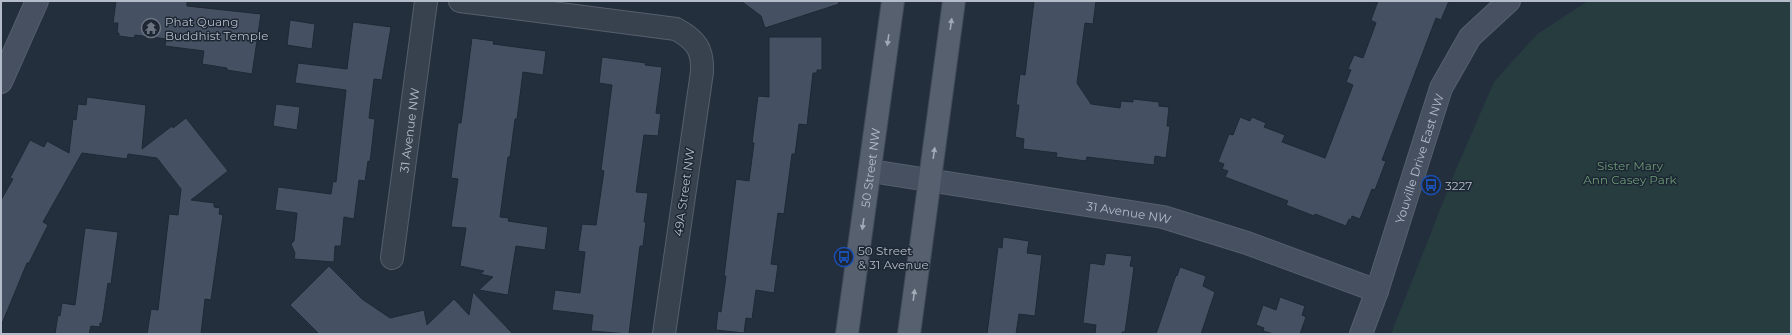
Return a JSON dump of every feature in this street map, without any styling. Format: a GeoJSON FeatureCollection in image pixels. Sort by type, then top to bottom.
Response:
{"type":"FeatureCollection","features":[{"type":"Feature","properties":{"kind":"main road","name":"50 Street NW"},"geometry":{"type":"LineString","coordinates":[[847,334],[894,1]]}},
{"type":"Feature","properties":{"kind":"main road"},"geometry":{"type":"LineString","coordinates":[[909,334],[954,1]]}},
{"type":"Feature","properties":{"kind":"street"},"geometry":{"type":"LineString","coordinates":[[1,82],[37,1]]}},
{"type":"Feature","properties":{"kind":"street","name":"31 Avenue NW"},"geometry":{"type":"LineString","coordinates":[[392,258],[426,1]]}},
{"type":"Feature","properties":{"kind":"street","name":"49A Street NW"},"geometry":{"type":"LineString","coordinates":[[460,1],[676,29],[695,42],[700,50],[702,72],[664,334]]}},
{"type":"Feature","properties":{"kind":"street","name":"Youville Drive East NW"},"geometry":{"type":"LineString","coordinates":[[1361,334],[1377,291],[1441,88],[1470,37],[1509,1]]}},
{"type":"Feature","properties":{"kind":"street","name":"31 Avenue NW"},"geometry":{"type":"LineString","coordinates":[[871,171],[1163,217],[1247,243],[1377,291]]}},
{"type":"Feature","properties":{"kind":"green space","name":"Sister Mary Ann Casey Park"},"geometry":{"type":"Polygon","coordinates":[[[1588,1],[1791,1],[1791,334],[1391,334],[1457,167],[1494,82],[1536,35],[1588,1]]]}},
{"type":"Feature","properties":{"kind":"building"},"geometry":{"type":"Polygon","coordinates":[[[116,1],[187,1],[187,6],[261,14],[252,74],[202,64],[204,51],[165,46],[166,39],[135,35],[134,38],[119,36],[119,33],[117,33],[118,23],[113,23],[116,1]]]}},
{"type":"Feature","properties":{"kind":"building"},"geometry":{"type":"Polygon","coordinates":[[[741,1],[838,1],[839,4],[765,28],[761,16],[741,1]]]}},
{"type":"Feature","properties":{"kind":"building"},"geometry":{"type":"Polygon","coordinates":[[[1034,1],[1096,1],[1093,24],[1085,23],[1077,83],[1091,104],[1120,108],[1121,101],[1133,102],[1133,99],[1159,102],[1159,106],[1169,107],[1167,126],[1170,126],[1166,158],[1155,156],[1154,165],[1087,157],[1086,161],[1056,157],[1057,153],[1023,149],[1024,139],[1015,137],[1019,105],[1016,105],[1020,74],[1025,75],[1034,1]]]}},
{"type":"Feature","properties":{"kind":"building"},"geometry":{"type":"Polygon","coordinates":[[[1378,1],[1449,1],[1441,20],[1436,18],[1382,160],[1386,161],[1375,190],[1372,189],[1360,219],[1352,216],[1351,220],[1349,219],[1346,226],[1286,205],[1288,201],[1225,177],[1228,171],[1222,169],[1224,164],[1218,162],[1229,134],[1233,135],[1240,117],[1250,121],[1252,117],[1266,123],[1264,127],[1285,135],[1282,142],[1325,158],[1353,85],[1346,82],[1351,70],[1348,69],[1354,55],[1363,58],[1376,23],[1371,20],[1378,1]]]}},
{"type":"Feature","properties":{"kind":"building"},"geometry":{"type":"Polygon","coordinates":[[[290,20],[315,24],[312,49],[287,45],[290,20]]]}},
{"type":"Feature","properties":{"kind":"building"},"geometry":{"type":"Polygon","coordinates":[[[353,22],[391,27],[382,80],[374,79],[369,118],[375,119],[370,162],[368,161],[365,181],[359,180],[354,219],[344,217],[341,246],[335,246],[334,262],[294,259],[295,253],[291,244],[294,241],[297,213],[275,210],[278,187],[331,194],[333,181],[336,182],[346,90],[295,83],[298,63],[347,69],[353,22]]]}},
{"type":"Feature","properties":{"kind":"building"},"geometry":{"type":"Polygon","coordinates":[[[769,37],[822,37],[822,70],[817,70],[817,73],[813,73],[807,125],[799,124],[795,154],[792,154],[784,214],[778,213],[771,264],[778,265],[774,293],[756,290],[752,319],[746,318],[744,333],[716,330],[718,311],[721,312],[726,276],[724,276],[736,179],[749,181],[758,96],[769,97],[769,37]]]}},
{"type":"Feature","properties":{"kind":"building"},"geometry":{"type":"Polygon","coordinates":[[[472,38],[494,41],[493,44],[546,51],[543,75],[523,72],[517,119],[515,119],[510,157],[508,157],[500,217],[509,218],[508,221],[548,227],[545,250],[516,246],[508,295],[479,290],[493,277],[480,274],[484,271],[460,266],[466,228],[451,227],[458,179],[451,178],[458,123],[461,123],[472,38]]]}},
{"type":"Feature","properties":{"kind":"building"},"geometry":{"type":"Polygon","coordinates":[[[602,57],[646,63],[645,65],[662,67],[656,113],[661,114],[658,136],[644,135],[636,192],[648,193],[644,222],[646,222],[643,246],[640,246],[629,334],[591,331],[593,315],[552,310],[555,290],[580,293],[585,252],[578,251],[582,224],[596,225],[604,171],[601,170],[612,85],[599,83],[602,57]]]}},
{"type":"Feature","properties":{"kind":"building"},"geometry":{"type":"Polygon","coordinates":[[[87,97],[146,105],[142,149],[172,126],[173,128],[186,118],[228,171],[191,200],[214,203],[214,207],[220,208],[219,214],[223,215],[211,300],[205,299],[201,334],[147,334],[151,309],[158,310],[169,214],[178,215],[181,189],[157,158],[128,154],[127,159],[82,153],[43,222],[48,225],[29,263],[27,263],[1,326],[1,200],[13,179],[10,178],[30,140],[44,147],[47,141],[69,153],[73,119],[76,120],[78,104],[86,105],[87,97]]]}},
{"type":"Feature","properties":{"kind":"building"},"geometry":{"type":"Polygon","coordinates":[[[276,104],[300,107],[297,130],[273,126],[276,104]]]}},
{"type":"Feature","properties":{"kind":"building"},"geometry":{"type":"Polygon","coordinates":[[[85,228],[118,232],[111,284],[108,283],[102,323],[100,323],[100,327],[91,326],[89,334],[55,334],[58,315],[60,316],[62,303],[75,305],[85,228]]]}},
{"type":"Feature","properties":{"kind":"building"},"geometry":{"type":"Polygon","coordinates":[[[1003,237],[1029,241],[1027,253],[1042,255],[1035,316],[1019,314],[1016,334],[987,334],[998,247],[1002,248],[1003,237]]]}},
{"type":"Feature","properties":{"kind":"building"},"geometry":{"type":"Polygon","coordinates":[[[1106,253],[1132,256],[1130,266],[1134,267],[1125,332],[1122,332],[1122,334],[1095,334],[1096,325],[1083,323],[1090,263],[1104,265],[1106,253]]]}},
{"type":"Feature","properties":{"kind":"building"},"geometry":{"type":"Polygon","coordinates":[[[329,266],[362,299],[390,318],[424,310],[427,325],[454,299],[469,315],[473,292],[513,334],[319,334],[290,305],[329,266]]]}},
{"type":"Feature","properties":{"kind":"building"},"geometry":{"type":"Polygon","coordinates":[[[1180,267],[1206,276],[1203,286],[1215,292],[1201,334],[1156,334],[1176,275],[1177,276],[1180,267]]]}},
{"type":"Feature","properties":{"kind":"building"},"geometry":{"type":"Polygon","coordinates":[[[1280,297],[1305,306],[1302,315],[1306,317],[1300,334],[1274,334],[1263,331],[1264,328],[1256,325],[1263,305],[1276,310],[1280,297]]]}},
{"type":"Feature","properties":{"kind":"place","name":"Phat Quang Buddhist Temple"},"geometry":{"type":"Point","coordinates":[151,28]}},
{"type":"Feature","properties":{"kind":"place","name":"3227"},"geometry":{"type":"Point","coordinates":[1431,185]}},
{"type":"Feature","properties":{"kind":"place","name":"50 Street & 31 Avenue"},"geometry":{"type":"Point","coordinates":[844,257]}}]}
